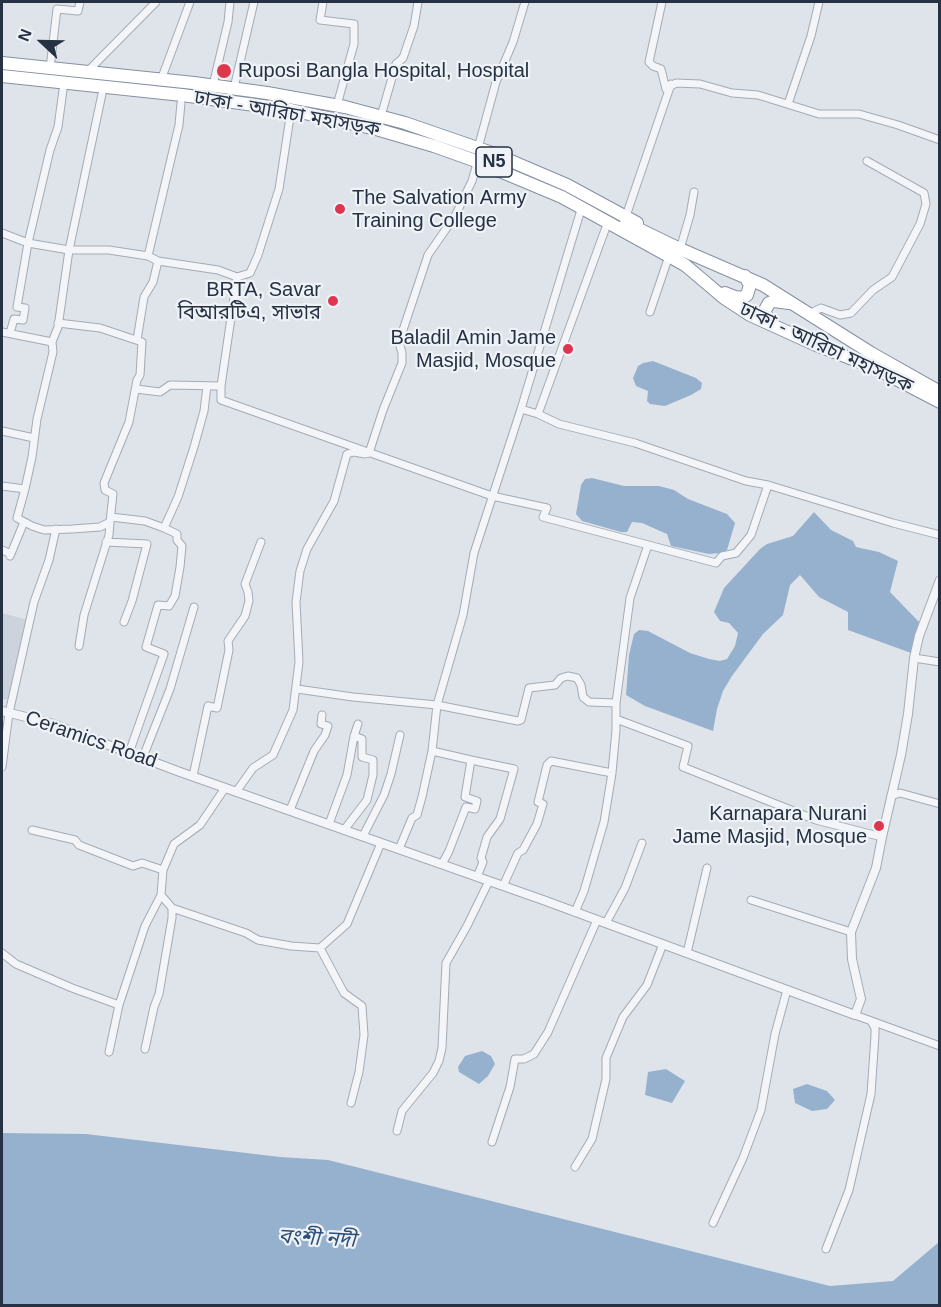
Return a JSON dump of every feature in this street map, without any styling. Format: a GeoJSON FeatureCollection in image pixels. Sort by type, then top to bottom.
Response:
{"type":"FeatureCollection","features":[{"type":"Feature","properties":{"kind":"highway"},"geometry":{"type":"LineString","coordinates":[[2,63],[234,88],[337,105],[381,116],[478,148],[541,173],[626,216],[672,249]]}},
{"type":"Feature","properties":{"kind":"highway","name":"ঢাকা - আরিচা মহাসড়ক"},"geometry":{"type":"LineString","coordinates":[[2,70],[175,87],[297,105],[384,124],[478,155],[530,177],[672,249],[736,307],[772,325],[873,367],[939,402]]}},
{"type":"Feature","properties":{"kind":"highway","name":"ঢাকা - আরিচা মহাসড়ক"},"geometry":{"type":"LineString","coordinates":[[2,76],[291,110],[376,129],[434,146],[546,190],[646,243],[672,249],[744,275],[871,354],[939,392]]}},
{"type":"Feature","properties":{"kind":"highway"},"geometry":{"type":"LineString","coordinates":[[2,83],[290,117],[368,133],[476,167],[580,213],[634,240],[646,243]]}},
{"type":"Feature","properties":{"kind":"highway"},"geometry":{"type":"LineString","coordinates":[[709,284],[735,297],[742,298],[750,290],[749,280],[744,275]]}},
{"type":"Feature","properties":{"kind":"highway"},"geometry":{"type":"LineString","coordinates":[[772,325],[766,318],[765,312],[769,303],[774,301],[792,303]]}},
{"type":"Feature","properties":{"kind":"highway"},"geometry":{"type":"LineString","coordinates":[[871,354],[891,359],[939,383]]}},
{"type":"Feature","properties":{"kind":"highway"},"geometry":{"type":"LineString","coordinates":[[873,367],[892,384],[939,410]]}},
{"type":"Feature","properties":{"kind":"street"},"geometry":{"type":"LineString","coordinates":[[50,68],[57,9],[78,11],[80,2]]}},
{"type":"Feature","properties":{"kind":"street"},"geometry":{"type":"LineString","coordinates":[[87,72],[156,2]]}},
{"type":"Feature","properties":{"kind":"street"},"geometry":{"type":"LineString","coordinates":[[161,80],[190,2]]}},
{"type":"Feature","properties":{"kind":"street"},"geometry":{"type":"LineString","coordinates":[[213,86],[228,22],[230,2]]}},
{"type":"Feature","properties":{"kind":"street"},"geometry":{"type":"LineString","coordinates":[[234,88],[254,2]]}},
{"type":"Feature","properties":{"kind":"street"},"geometry":{"type":"LineString","coordinates":[[323,2],[320,20],[354,24],[354,44],[337,105]]}},
{"type":"Feature","properties":{"kind":"street"},"geometry":{"type":"LineString","coordinates":[[381,116],[396,64],[403,58],[414,26],[418,2]]}},
{"type":"Feature","properties":{"kind":"street"},"geometry":{"type":"LineString","coordinates":[[478,148],[496,82],[513,42],[525,2]]}},
{"type":"Feature","properties":{"kind":"street"},"geometry":{"type":"LineString","coordinates":[[662,2],[649,62],[661,69],[666,89]]}},
{"type":"Feature","properties":{"kind":"street"},"geometry":{"type":"LineString","coordinates":[[788,104],[811,36],[819,2]]}},
{"type":"Feature","properties":{"kind":"street"},"geometry":{"type":"LineString","coordinates":[[666,89],[676,83],[700,84],[732,93],[758,94],[819,114],[859,114],[939,140]]}},
{"type":"Feature","properties":{"kind":"street"},"geometry":{"type":"LineString","coordinates":[[626,216],[671,84],[666,89]]}},
{"type":"Feature","properties":{"kind":"street"},"geometry":{"type":"LineString","coordinates":[[10,333],[14,319],[23,321],[25,308],[17,307],[28,243],[50,150],[58,127],[63,90]]}},
{"type":"Feature","properties":{"kind":"street"},"geometry":{"type":"LineString","coordinates":[[102,94],[69,250],[58,323],[52,342],[53,352],[37,419],[32,457],[16,518],[44,530],[100,527],[111,520],[145,521],[177,534],[177,540],[182,546],[175,596],[170,606],[158,604],[146,647],[164,654],[155,673],[154,683],[129,753]]}},
{"type":"Feature","properties":{"kind":"street"},"geometry":{"type":"LineString","coordinates":[[148,256],[179,125],[181,103]]}},
{"type":"Feature","properties":{"kind":"street"},"geometry":{"type":"LineString","coordinates":[[2,233],[28,243],[69,250],[90,249],[148,256],[158,261],[218,270],[237,277],[250,273],[279,189],[290,117]]}},
{"type":"Feature","properties":{"kind":"street"},"geometry":{"type":"LineString","coordinates":[[809,314],[821,308],[840,315],[850,314],[873,290],[892,277],[920,224],[926,204],[924,193],[867,161]]}},
{"type":"Feature","properties":{"kind":"street"},"geometry":{"type":"LineString","coordinates":[[369,453],[402,363],[399,342],[428,255],[455,216],[472,181],[476,167]]}},
{"type":"Feature","properties":{"kind":"street"},"geometry":{"type":"LineString","coordinates":[[650,312],[672,249],[690,215],[694,192]]}},
{"type":"Feature","properties":{"kind":"street"},"geometry":{"type":"LineString","coordinates":[[399,849],[412,818],[417,815],[432,751],[437,705],[463,615],[474,553],[521,409],[580,213]]}},
{"type":"Feature","properties":{"kind":"street"},"geometry":{"type":"LineString","coordinates":[[538,414],[606,226]]}},
{"type":"Feature","properties":{"kind":"street"},"geometry":{"type":"LineString","coordinates":[[137,340],[144,297],[153,282],[158,261]]}},
{"type":"Feature","properties":{"kind":"street"},"geometry":{"type":"LineString","coordinates":[[237,277],[221,386],[221,400],[492,495],[547,508],[543,517],[716,562],[722,556],[736,554],[751,535],[768,485]]}},
{"type":"Feature","properties":{"kind":"street"},"geometry":{"type":"LineString","coordinates":[[58,323],[100,328],[142,342],[141,366],[129,422],[104,483],[105,490],[113,494],[111,520],[92,583],[79,646]]}},
{"type":"Feature","properties":{"kind":"street"},"geometry":{"type":"LineString","coordinates":[[2,332],[52,342]]}},
{"type":"Feature","properties":{"kind":"street"},"geometry":{"type":"LineString","coordinates":[[136,389],[160,392],[170,385],[221,386]]}},
{"type":"Feature","properties":{"kind":"street"},"geometry":{"type":"LineString","coordinates":[[164,528],[178,497],[194,447],[204,411],[207,386]]}},
{"type":"Feature","properties":{"kind":"street"},"geometry":{"type":"LineString","coordinates":[[521,409],[559,424],[635,442],[746,481],[768,485],[893,524],[939,535]]}},
{"type":"Feature","properties":{"kind":"street"},"geometry":{"type":"LineString","coordinates":[[2,431],[34,438]]}},
{"type":"Feature","properties":{"kind":"street"},"geometry":{"type":"LineString","coordinates":[[237,792],[253,768],[273,755],[293,710],[299,662],[296,602],[300,571],[307,549],[334,501],[347,454],[369,453]]}},
{"type":"Feature","properties":{"kind":"street"},"geometry":{"type":"LineString","coordinates":[[2,486],[25,489]]}},
{"type":"Feature","properties":{"kind":"street"},"geometry":{"type":"LineString","coordinates":[[2,550],[10,555],[24,522]]}},
{"type":"Feature","properties":{"kind":"street"},"geometry":{"type":"LineString","coordinates":[[2,767],[5,712],[56,529]]}},
{"type":"Feature","properties":{"kind":"street"},"geometry":{"type":"LineString","coordinates":[[106,542],[147,544],[124,622]]}},
{"type":"Feature","properties":{"kind":"street"},"geometry":{"type":"LineString","coordinates":[[193,776],[208,706],[217,708],[229,651],[228,641],[245,616],[249,601],[244,584],[261,542]]}},
{"type":"Feature","properties":{"kind":"street"},"geometry":{"type":"LineString","coordinates":[[575,912],[584,891],[604,822],[612,773],[616,703],[630,598],[648,545]]}},
{"type":"Feature","properties":{"kind":"street"},"geometry":{"type":"LineString","coordinates":[[939,580],[914,658],[901,755],[876,868],[851,932],[852,959],[861,999],[855,1015],[939,1046]]}},
{"type":"Feature","properties":{"kind":"street"},"geometry":{"type":"LineString","coordinates":[[143,757],[170,689],[194,607]]}},
{"type":"Feature","properties":{"kind":"street"},"geometry":{"type":"LineString","coordinates":[[914,658],[939,662]]}},
{"type":"Feature","properties":{"kind":"street"},"geometry":{"type":"LineString","coordinates":[[297,689],[437,705],[518,721],[521,720],[530,688],[555,685],[561,678],[568,676],[577,678],[583,697],[589,702],[616,703]]}},
{"type":"Feature","properties":{"kind":"street","name":"Ceramics Road"},"geometry":{"type":"LineString","coordinates":[[5,712],[50,723],[855,1015]]}},
{"type":"Feature","properties":{"kind":"street"},"geometry":{"type":"LineString","coordinates":[[290,810],[314,751],[325,735],[328,726],[321,724],[322,715]]}},
{"type":"Feature","properties":{"kind":"street"},"geometry":{"type":"LineString","coordinates":[[616,719],[688,746],[684,767],[816,820],[882,837]]}},
{"type":"Feature","properties":{"kind":"street"},"geometry":{"type":"LineString","coordinates":[[329,824],[347,775],[358,724]]}},
{"type":"Feature","properties":{"kind":"street"},"geometry":{"type":"LineString","coordinates":[[363,836],[384,795],[399,735]]}},
{"type":"Feature","properties":{"kind":"street"},"geometry":{"type":"LineString","coordinates":[[344,830],[367,801],[373,775],[373,760],[362,757],[362,739],[354,736]]}},
{"type":"Feature","properties":{"kind":"street"},"geometry":{"type":"LineString","coordinates":[[432,751],[514,769],[500,819],[487,837],[481,858],[483,862],[477,877]]}},
{"type":"Feature","properties":{"kind":"street"},"geometry":{"type":"LineString","coordinates":[[442,864],[466,807],[475,809],[477,801],[465,797],[471,760]]}},
{"type":"Feature","properties":{"kind":"street"},"geometry":{"type":"LineString","coordinates":[[503,886],[518,853],[523,850],[537,824],[543,804],[538,802],[547,765],[551,760],[612,773]]}},
{"type":"Feature","properties":{"kind":"street"},"geometry":{"type":"LineString","coordinates":[[109,1052],[119,1005],[145,926],[161,895],[164,870],[174,844],[200,825],[225,788]]}},
{"type":"Feature","properties":{"kind":"street"},"geometry":{"type":"LineString","coordinates":[[891,796],[900,793],[939,804]]}},
{"type":"Feature","properties":{"kind":"street"},"geometry":{"type":"LineString","coordinates":[[32,830],[75,840],[79,845],[133,866],[142,863],[164,870]]}},
{"type":"Feature","properties":{"kind":"street"},"geometry":{"type":"LineString","coordinates":[[161,895],[172,908],[264,941],[320,948],[347,924],[381,843]]}},
{"type":"Feature","properties":{"kind":"street"},"geometry":{"type":"LineString","coordinates":[[492,1142],[510,1087],[515,1059],[524,1059],[534,1054],[548,1032],[602,922],[625,888],[642,843]]}},
{"type":"Feature","properties":{"kind":"street"},"geometry":{"type":"LineString","coordinates":[[687,953],[707,868]]}},
{"type":"Feature","properties":{"kind":"street"},"geometry":{"type":"LineString","coordinates":[[397,1131],[402,1111],[433,1073],[439,1061],[446,963],[489,881]]}},
{"type":"Feature","properties":{"kind":"street"},"geometry":{"type":"LineString","coordinates":[[751,900],[851,932]]}},
{"type":"Feature","properties":{"kind":"street"},"geometry":{"type":"LineString","coordinates":[[145,1049],[159,994],[172,908]]}},
{"type":"Feature","properties":{"kind":"street"},"geometry":{"type":"LineString","coordinates":[[575,1167],[592,1139],[606,1079],[606,1058],[623,1017],[648,985],[663,944]]}},
{"type":"Feature","properties":{"kind":"street"},"geometry":{"type":"LineString","coordinates":[[320,948],[344,993],[362,1006],[364,1035],[359,1072],[351,1103]]}},
{"type":"Feature","properties":{"kind":"street"},"geometry":{"type":"LineString","coordinates":[[2,952],[16,964],[119,1005]]}},
{"type":"Feature","properties":{"kind":"street"},"geometry":{"type":"LineString","coordinates":[[713,1223],[743,1158],[761,1110],[775,1034],[787,990]]}},
{"type":"Feature","properties":{"kind":"street"},"geometry":{"type":"LineString","coordinates":[[826,1249],[849,1190],[872,1094],[875,1028],[870,1021]]}},
{"type":"Feature","properties":{"kind":"shaded area"},"geometry":{"type":"Polygon","coordinates":[[[2,613],[32,621],[11,700],[2,699],[2,613]]]}},
{"type":"Feature","properties":{"kind":"water"},"geometry":{"type":"Polygon","coordinates":[[[653,361],[696,378],[702,383],[701,389],[665,406],[650,404],[647,401],[648,391],[636,386],[633,378],[638,366],[653,361]]]}},
{"type":"Feature","properties":{"kind":"water"},"geometry":{"type":"Polygon","coordinates":[[[592,478],[624,486],[659,486],[674,490],[688,499],[727,514],[735,523],[727,550],[709,554],[671,546],[667,534],[642,523],[632,522],[627,532],[621,532],[582,521],[576,514],[581,485],[585,479],[592,478]]]}},
{"type":"Feature","properties":{"kind":"water"},"geometry":{"type":"Polygon","coordinates":[[[814,512],[831,530],[853,541],[856,547],[879,552],[898,561],[890,592],[919,622],[911,653],[848,630],[848,612],[819,597],[800,575],[790,585],[783,615],[763,634],[723,691],[713,731],[645,706],[626,695],[629,655],[634,634],[639,630],[648,631],[690,653],[720,661],[727,659],[735,646],[738,633],[729,623],[720,621],[714,612],[724,588],[760,549],[767,544],[793,536],[814,512]]]}},
{"type":"Feature","properties":{"kind":"water"},"geometry":{"type":"Polygon","coordinates":[[[482,1051],[491,1056],[495,1064],[488,1076],[479,1084],[459,1072],[458,1067],[465,1056],[482,1051]]]}},
{"type":"Feature","properties":{"kind":"water"},"geometry":{"type":"Polygon","coordinates":[[[666,1069],[685,1081],[672,1103],[645,1095],[648,1072],[666,1069]]]}},
{"type":"Feature","properties":{"kind":"water"},"geometry":{"type":"Polygon","coordinates":[[[807,1084],[827,1091],[835,1100],[827,1109],[812,1111],[795,1103],[793,1089],[807,1084]]]}},
{"type":"Feature","properties":{"kind":"water","name":"বংশী নদী"},"geometry":{"type":"Polygon","coordinates":[[[2,1133],[86,1134],[280,1157],[328,1160],[830,1286],[893,1281],[939,1242],[939,1305],[2,1305],[2,1133]]]}},
{"type":"Feature","properties":{"kind":"place","name":"Ruposi Bangla Hospital, Hospital"},"geometry":{"type":"Point","coordinates":[224,71]}},
{"type":"Feature","properties":{"kind":"place","name":"The Salvation Army Training College"},"geometry":{"type":"Point","coordinates":[340,209]}},
{"type":"Feature","properties":{"kind":"place","name":"BRTA, Savar বিআরটিএ, সাভার"},"geometry":{"type":"Point","coordinates":[333,301]}},
{"type":"Feature","properties":{"kind":"place","name":"Baladil Amin Jame Masjid, Mosque"},"geometry":{"type":"Point","coordinates":[568,349]}},
{"type":"Feature","properties":{"kind":"place","name":"Karnapara Nurani Jame Masjid, Mosque"},"geometry":{"type":"Point","coordinates":[879,826]}}]}
